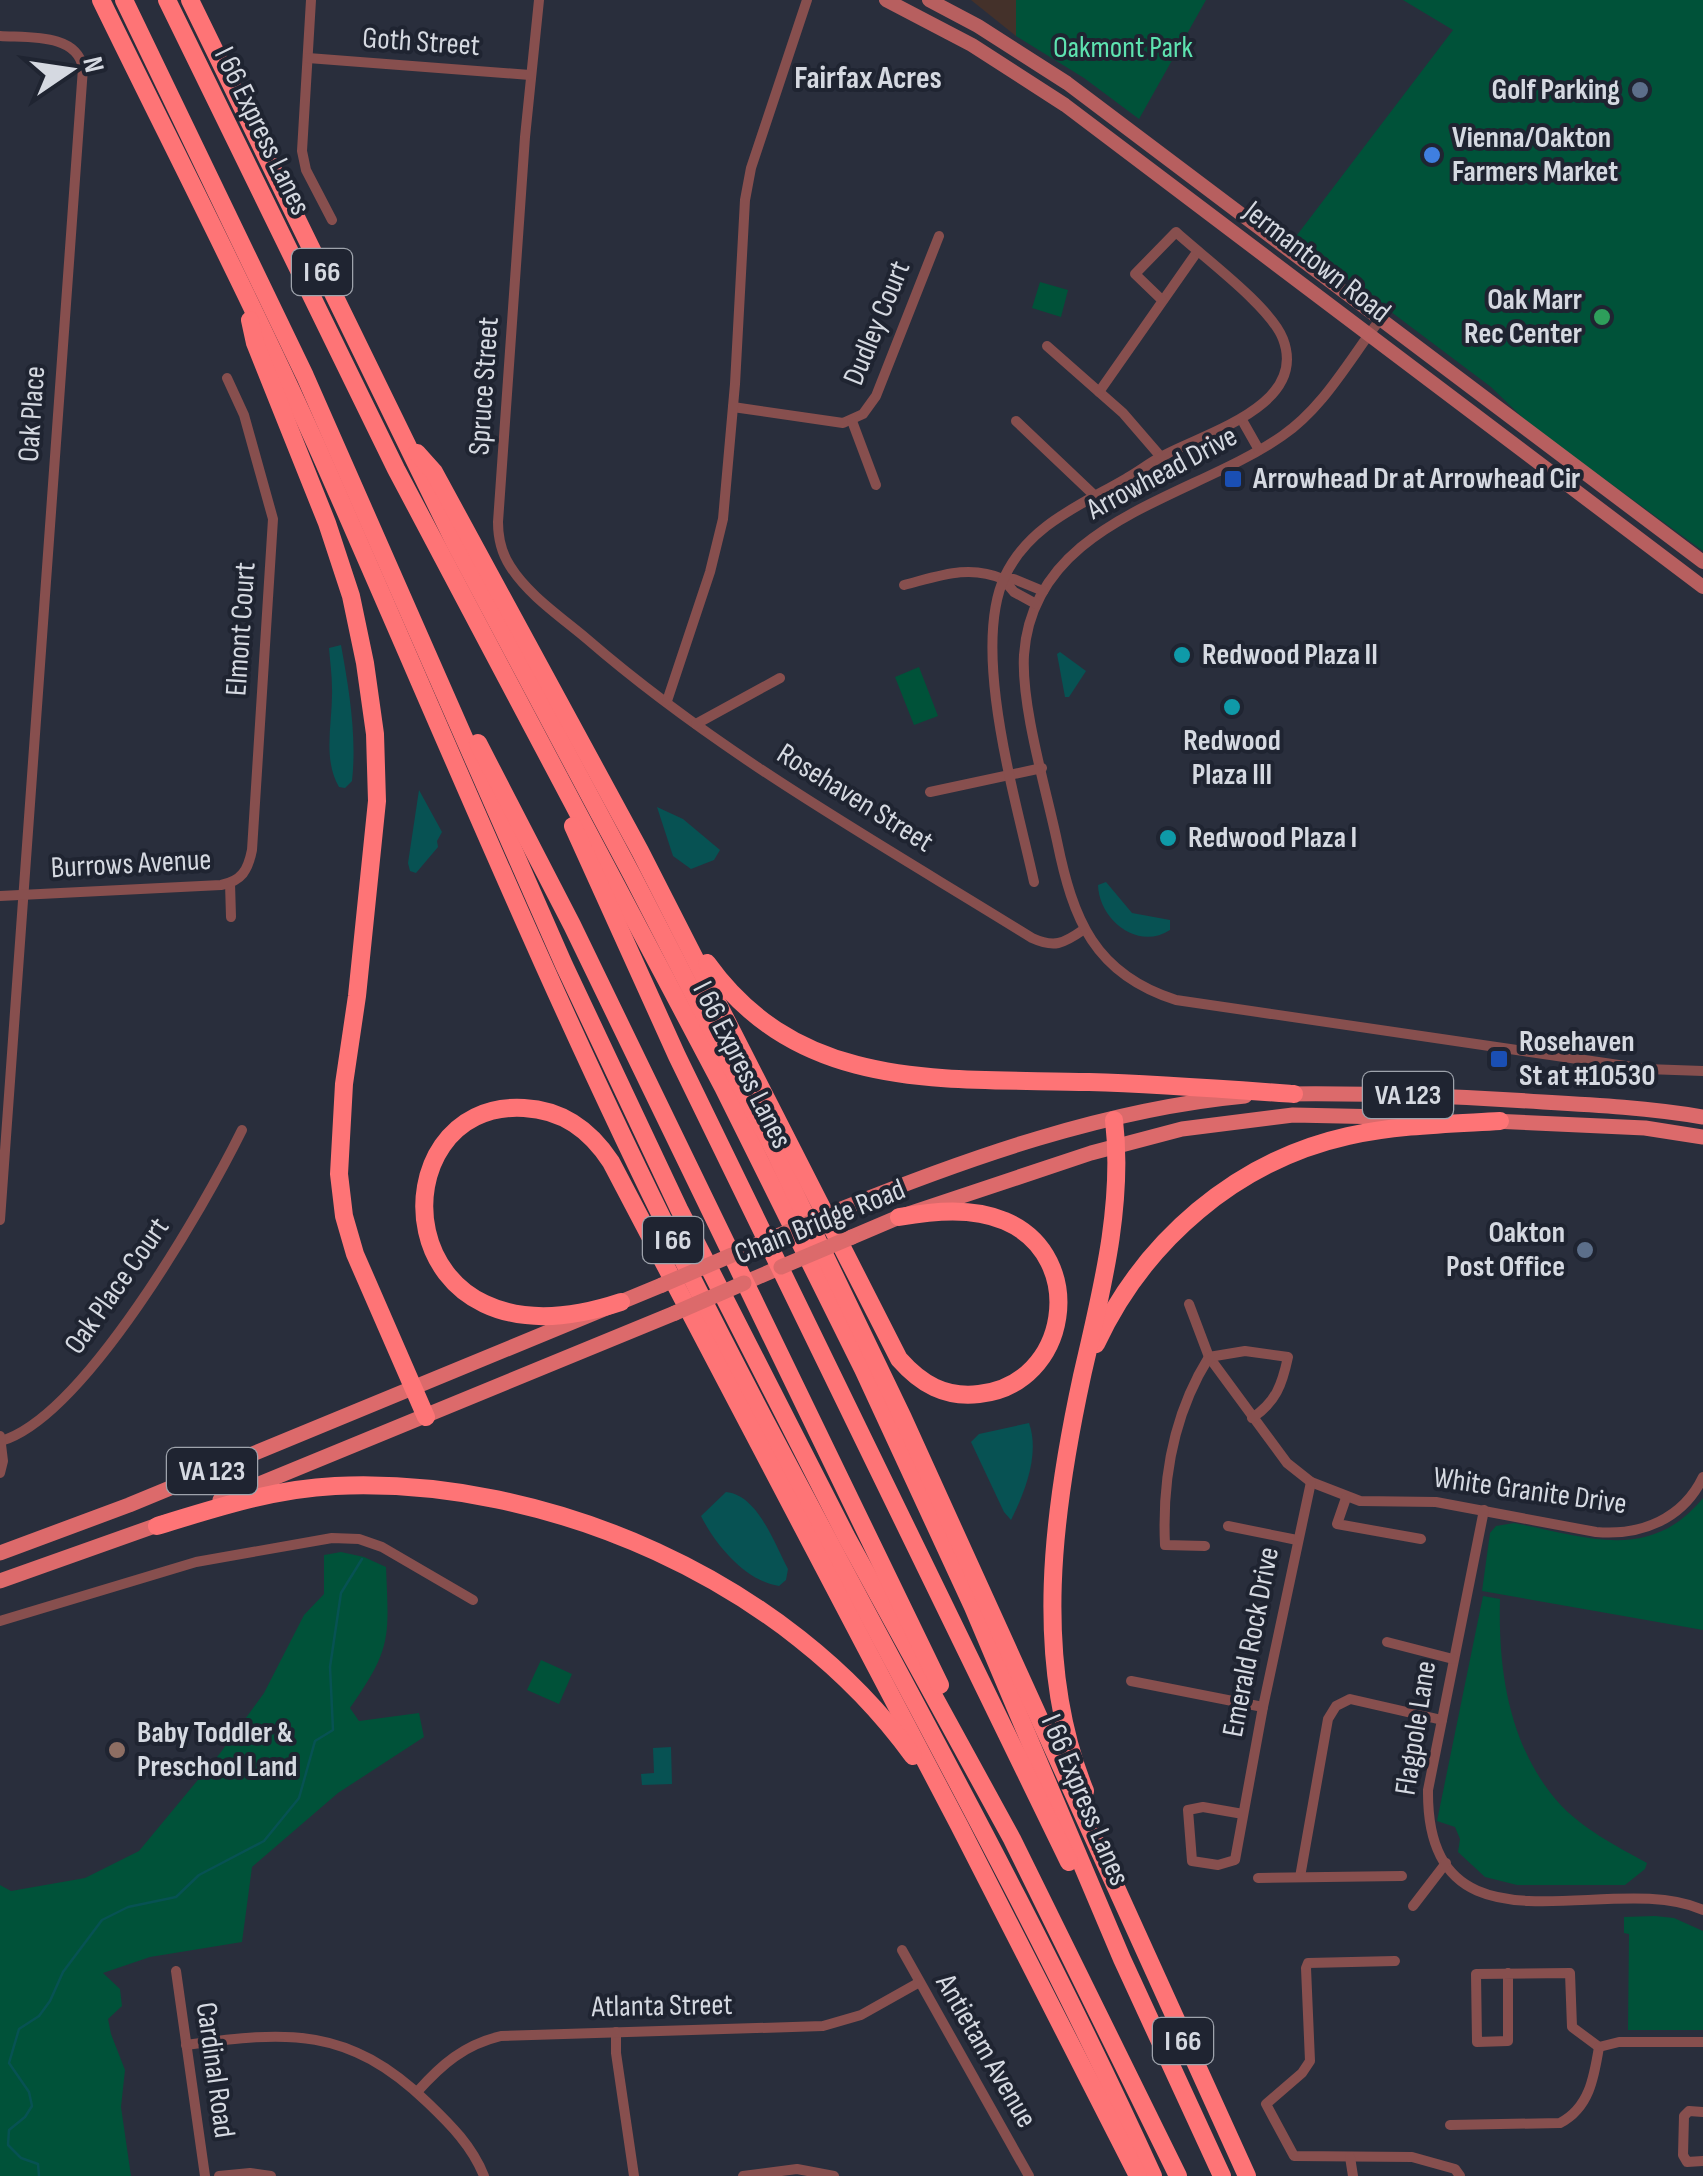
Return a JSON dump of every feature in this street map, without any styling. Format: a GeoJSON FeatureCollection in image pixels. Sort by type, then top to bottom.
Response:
{"type":"FeatureCollection","features":[{"type":"Feature","properties":{"kind":"highway","name":"I 66"},"geometry":{"type":"LineString","coordinates":[[101,0],[241,280],[558,999],[634,1160],[772,1436],[1041,1940],[1153,2176]]}},
{"type":"Feature","properties":{"kind":"highway"},"geometry":{"type":"LineString","coordinates":[[124,0],[305,376],[564,965],[679,1209],[837,1519],[1012,1840]]}},
{"type":"Feature","properties":{"kind":"highway","name":"I 66 Express Lanes"},"geometry":{"type":"LineString","coordinates":[[167,0],[396,469],[706,1055],[863,1369],[973,1607],[1122,1959],[1222,2176]]}},
{"type":"Feature","properties":{"kind":"highway","name":"I 66"},"geometry":{"type":"LineString","coordinates":[[190,0],[398,431],[775,1152],[903,1418],[1247,2176]]}},
{"type":"Feature","properties":{"kind":"highway"},"geometry":{"type":"LineString","coordinates":[[241,280],[256,343],[327,523],[351,596],[365,663],[375,734],[377,801],[358,996],[344,1084],[339,1174],[344,1216],[355,1254],[426,1417]]}},
{"type":"Feature","properties":{"kind":"highway"},"geometry":{"type":"LineString","coordinates":[[398,431],[434,472],[640,851],[899,1359],[926,1384],[956,1394],[1000,1389],[1028,1374],[1051,1343],[1060,1308],[1056,1278],[1042,1250],[1019,1228],[992,1217],[944,1212],[899,1216]]}},
{"type":"Feature","properties":{"kind":"highway"},"geometry":{"type":"LineString","coordinates":[[408,607],[572,925],[1178,2176]]}},
{"type":"Feature","properties":{"kind":"highway"},"geometry":{"type":"LineString","coordinates":[[529,725],[542,763],[677,1056],[1084,1892],[1122,1959]]}},
{"type":"Feature","properties":{"kind":"highway"},"geometry":{"type":"LineString","coordinates":[[640,851],[704,958],[731,992],[780,1033],[821,1055],[896,1075],[1294,1094]]}},
{"type":"Feature","properties":{"kind":"highway"},"geometry":{"type":"LineString","coordinates":[[622,1302],[571,1314],[524,1315],[490,1307],[454,1284],[430,1247],[424,1203],[434,1162],[461,1126],[498,1110],[536,1109],[576,1124],[597,1141],[637,1210],[959,1825],[1138,2176]]}},
{"type":"Feature","properties":{"kind":"highway"},"geometry":{"type":"LineString","coordinates":[[1114,1120],[1114,1211],[1055,1532],[1055,1640],[1067,1734],[1107,1844],[1123,1905]]}},
{"type":"Feature","properties":{"kind":"highway"},"geometry":{"type":"LineString","coordinates":[[1082,1377],[1113,1312],[1155,1252],[1183,1223],[1236,1183],[1301,1150],[1349,1136],[1500,1121]]}},
{"type":"Feature","properties":{"kind":"highway"},"geometry":{"type":"LineString","coordinates":[[157,1526],[260,1496],[320,1487],[379,1486],[482,1496],[554,1513],[608,1532],[695,1571],[731,1592],[833,1668],[900,1738],[959,1825]]}},
{"type":"Feature","properties":{"kind":"main road","name":"Jermantown Road"},"geometry":{"type":"LineString","coordinates":[[886,0],[957,36],[1037,86],[1703,586]]}},
{"type":"Feature","properties":{"kind":"main road","name":"Jermantown Road"},"geometry":{"type":"LineString","coordinates":[[929,0],[978,26],[1066,83],[1703,562]]}},
{"type":"Feature","properties":{"kind":"main road","name":"Chain Bridge Road"},"geometry":{"type":"LineString","coordinates":[[0,1553],[414,1390],[839,1210],[956,1166],[1114,1120],[1216,1100],[1294,1094],[1498,1099],[1703,1117]]}},
{"type":"Feature","properties":{"kind":"main road","name":"Chain Bridge Road"},"geometry":{"type":"LineString","coordinates":[[0,1581],[157,1526],[675,1313],[785,1276],[852,1237],[899,1216],[1116,1146],[1182,1129],[1270,1116],[1356,1114],[1645,1128],[1703,1136]]}},
{"type":"Feature","properties":{"kind":"street"},"geometry":{"type":"LineString","coordinates":[[311,0],[302,157],[332,220]]}},
{"type":"Feature","properties":{"kind":"street","name":"Spruce Street"},"geometry":{"type":"LineString","coordinates":[[539,0],[530,75],[498,522],[501,546],[515,574],[542,600],[599,650],[667,701]]}},
{"type":"Feature","properties":{"kind":"street"},"geometry":{"type":"LineString","coordinates":[[667,701],[718,546],[734,407],[746,200],[756,148],[807,0]]}},
{"type":"Feature","properties":{"kind":"street","name":"Oak Place"},"geometry":{"type":"LineString","coordinates":[[0,36],[68,45],[78,54],[82,68],[0,1220]]}},
{"type":"Feature","properties":{"kind":"street","name":"Goth Street"},"geometry":{"type":"LineString","coordinates":[[308,58],[530,75]]}},
{"type":"Feature","properties":{"kind":"street"},"geometry":{"type":"LineString","coordinates":[[1034,882],[992,664],[994,612],[1004,579],[1018,552],[1038,532],[1161,456],[1242,420],[1278,388],[1288,363],[1283,338],[1249,298],[1176,232],[1135,274],[1162,300]]}},
{"type":"Feature","properties":{"kind":"street","name":"Dudley Court"},"geometry":{"type":"LineString","coordinates":[[734,407],[842,423],[863,414],[876,396],[939,236]]}},
{"type":"Feature","properties":{"kind":"street"},"geometry":{"type":"LineString","coordinates":[[1098,392],[1197,252]]}},
{"type":"Feature","properties":{"kind":"street","name":"Arrowhead Drive"},"geometry":{"type":"LineString","coordinates":[[1083,930],[1066,884],[1024,664],[1036,604],[1061,564],[1091,538],[1259,450],[1308,414],[1379,320]]}},
{"type":"Feature","properties":{"kind":"street"},"geometry":{"type":"LineString","coordinates":[[1047,346],[1123,413],[1161,456]]}},
{"type":"Feature","properties":{"kind":"street","name":"Elmont Court"},"geometry":{"type":"LineString","coordinates":[[228,378],[244,415],[273,519],[252,850],[246,870],[230,883]]}},
{"type":"Feature","properties":{"kind":"street"},"geometry":{"type":"LineString","coordinates":[[1242,420],[1259,450]]}},
{"type":"Feature","properties":{"kind":"street"},"geometry":{"type":"LineString","coordinates":[[852,421],[876,485]]}},
{"type":"Feature","properties":{"kind":"street"},"geometry":{"type":"LineString","coordinates":[[1016,421],[1095,496]]}},
{"type":"Feature","properties":{"kind":"street"},"geometry":{"type":"LineString","coordinates":[[904,585],[984,570],[1043,591]]}},
{"type":"Feature","properties":{"kind":"street"},"geometry":{"type":"LineString","coordinates":[[1004,579],[1014,592],[1036,604]]}},
{"type":"Feature","properties":{"kind":"street"},"geometry":{"type":"LineString","coordinates":[[696,724],[780,678]]}},
{"type":"Feature","properties":{"kind":"street","name":"Rosehaven Street"},"geometry":{"type":"LineString","coordinates":[[667,701],[762,770],[1032,938],[1053,946],[1083,930]]}},
{"type":"Feature","properties":{"kind":"street"},"geometry":{"type":"LineString","coordinates":[[930,792],[1042,768]]}},
{"type":"Feature","properties":{"kind":"street","name":"Burrows Avenue"},"geometry":{"type":"LineString","coordinates":[[0,896],[230,883],[231,918]]}},
{"type":"Feature","properties":{"kind":"street"},"geometry":{"type":"LineString","coordinates":[[1083,930],[1101,954],[1131,980],[1176,1000],[1646,1068],[1703,1071]]}},
{"type":"Feature","properties":{"kind":"street","name":"Oak Place Court"},"geometry":{"type":"LineString","coordinates":[[1,1438],[12,1438],[48,1410],[101,1357],[190,1225],[242,1130]]}},
{"type":"Feature","properties":{"kind":"street","name":"White Granite Drive"},"geometry":{"type":"LineString","coordinates":[[1189,1304],[1209,1357],[1287,1463],[1311,1482],[1346,1498],[1380,1504],[1436,1502],[1596,1532],[1630,1532],[1649,1528],[1674,1514],[1688,1501],[1703,1476]]}},
{"type":"Feature","properties":{"kind":"street"},"geometry":{"type":"LineString","coordinates":[[1206,1546],[1165,1545],[1164,1524],[1168,1468],[1179,1421],[1190,1386],[1209,1357],[1245,1352],[1288,1357],[1272,1404],[1252,1418]]}},
{"type":"Feature","properties":{"kind":"street"},"geometry":{"type":"LineString","coordinates":[[0,1474],[1,1438]]}},
{"type":"Feature","properties":{"kind":"street","name":"Emerald Rock Drive"},"geometry":{"type":"LineString","coordinates":[[1244,1814],[1203,1807],[1188,1810],[1192,1861],[1218,1865],[1235,1860],[1244,1814],[1262,1707],[1311,1482]]}},
{"type":"Feature","properties":{"kind":"street"},"geometry":{"type":"LineString","coordinates":[[1346,1498],[1336,1524],[1421,1539]]}},
{"type":"Feature","properties":{"kind":"street","name":"Flagpole Lane"},"geometry":{"type":"LineString","coordinates":[[1446,1863],[1434,1841],[1428,1790],[1484,1510]]}},
{"type":"Feature","properties":{"kind":"street"},"geometry":{"type":"LineString","coordinates":[[1228,1526],[1298,1540]]}},
{"type":"Feature","properties":{"kind":"street"},"geometry":{"type":"LineString","coordinates":[[0,1621],[196,1562],[332,1538],[359,1539],[382,1547],[473,1600]]}},
{"type":"Feature","properties":{"kind":"street"},"geometry":{"type":"LineString","coordinates":[[1387,1642],[1452,1658]]}},
{"type":"Feature","properties":{"kind":"street"},"geometry":{"type":"LineString","coordinates":[[1131,1681],[1262,1707]]}},
{"type":"Feature","properties":{"kind":"street"},"geometry":{"type":"LineString","coordinates":[[1300,1877],[1328,1720],[1336,1706],[1350,1699],[1442,1720]]}},
{"type":"Feature","properties":{"kind":"street"},"geometry":{"type":"LineString","coordinates":[[1414,1906],[1446,1863],[1471,1887],[1504,1900],[1664,1900],[1703,1910]]}},
{"type":"Feature","properties":{"kind":"street"},"geometry":{"type":"LineString","coordinates":[[1258,1878],[1402,1876]]}},
{"type":"Feature","properties":{"kind":"street","name":"Antietam Avenue"},"geometry":{"type":"LineString","coordinates":[[902,1950],[1029,2176]]}},
{"type":"Feature","properties":{"kind":"street"},"geometry":{"type":"LineString","coordinates":[[1395,1962],[1308,1963],[1310,2061],[1302,2074],[1266,2104],[1294,2156],[1412,2157],[1455,2169],[1460,2176]]}},
{"type":"Feature","properties":{"kind":"street","name":"Cardinal Road"},"geometry":{"type":"LineString","coordinates":[[176,1971],[205,2176]]}},
{"type":"Feature","properties":{"kind":"street"},"geometry":{"type":"LineString","coordinates":[[1508,1974],[1508,2041],[1477,2042],[1476,1974],[1570,1973],[1572,2027],[1600,2048]]}},
{"type":"Feature","properties":{"kind":"street","name":"Atlanta Street"},"geometry":{"type":"LineString","coordinates":[[417,2092],[451,2057],[486,2040],[518,2034],[823,2026],[861,2016],[918,1983]]}},
{"type":"Feature","properties":{"kind":"street"},"geometry":{"type":"LineString","coordinates":[[616,2032],[634,2176]]}},
{"type":"Feature","properties":{"kind":"street"},"geometry":{"type":"LineString","coordinates":[[186,2045],[269,2034],[314,2038],[363,2055],[417,2092],[466,2142],[484,2176]]}},
{"type":"Feature","properties":{"kind":"street"},"geometry":{"type":"LineString","coordinates":[[1600,2048],[1619,2042],[1703,2042]]}},
{"type":"Feature","properties":{"kind":"street"},"geometry":{"type":"LineString","coordinates":[[1450,2126],[1560,2123],[1575,2115],[1592,2086],[1600,2048]]}},
{"type":"Feature","properties":{"kind":"street"},"geometry":{"type":"LineString","coordinates":[[1703,2112],[1689,2111],[1684,2116],[1683,2155],[1687,2162],[1703,2161]]}},
{"type":"Feature","properties":{"kind":"street"},"geometry":{"type":"LineString","coordinates":[[1350,2157],[1353,2176]]}},
{"type":"Feature","properties":{"kind":"street"},"geometry":{"type":"LineString","coordinates":[[742,2176],[797,2169],[834,2176]]}},
{"type":"Feature","properties":{"kind":"street"},"geometry":{"type":"LineString","coordinates":[[219,2176],[272,2176]]}},
{"type":"Feature","properties":{"kind":"shaded area"},"geometry":{"type":"Polygon","coordinates":[[[971,0],[1016,0],[1016,36],[971,0]]]}},
{"type":"Feature","properties":{"kind":"shaded area"},"geometry":{"type":"Polygon","coordinates":[[[341,645],[354,747],[352,781],[345,788],[339,787],[334,776],[330,752],[329,648],[341,645]]]}},
{"type":"Feature","properties":{"kind":"shaded area"},"geometry":{"type":"Polygon","coordinates":[[[1060,652],[1086,671],[1069,697],[1065,697],[1057,654],[1060,652]]]}},
{"type":"Feature","properties":{"kind":"shaded area"},"geometry":{"type":"Polygon","coordinates":[[[419,790],[442,832],[438,847],[416,873],[410,871],[408,863],[419,790]]]}},
{"type":"Feature","properties":{"kind":"shaded area"},"geometry":{"type":"Polygon","coordinates":[[[657,807],[683,819],[720,850],[714,860],[691,869],[673,856],[657,807]]]}},
{"type":"Feature","properties":{"kind":"shaded area"},"geometry":{"type":"Polygon","coordinates":[[[1106,882],[1132,913],[1170,920],[1170,930],[1145,937],[1122,928],[1105,910],[1100,898],[1098,885],[1106,882]]]}},
{"type":"Feature","properties":{"kind":"shaded area"},"geometry":{"type":"Polygon","coordinates":[[[1029,1423],[1032,1460],[1011,1520],[971,1442],[979,1434],[1029,1423]]]}},
{"type":"Feature","properties":{"kind":"shaded area"},"geometry":{"type":"Polygon","coordinates":[[[726,1492],[747,1502],[771,1534],[788,1569],[786,1580],[779,1586],[743,1569],[707,1527],[701,1516],[726,1492]]]}},
{"type":"Feature","properties":{"kind":"shaded area"},"geometry":{"type":"Polygon","coordinates":[[[671,1747],[672,1784],[642,1785],[641,1774],[654,1773],[653,1748],[671,1747]]]}},
{"type":"Feature","properties":{"kind":"green space","name":"Oakmont Park"},"geometry":{"type":"Polygon","coordinates":[[[1016,0],[1206,0],[1139,119],[1084,78],[1016,36],[1016,0]]]}},
{"type":"Feature","properties":{"kind":"green space"},"geometry":{"type":"Polygon","coordinates":[[[1403,0],[1703,0],[1703,551],[1530,425],[1491,387],[1294,239],[1453,30],[1403,0]]]}},
{"type":"Feature","properties":{"kind":"green space"},"geometry":{"type":"Polygon","coordinates":[[[1040,282],[1068,290],[1061,317],[1032,308],[1040,282]]]}},
{"type":"Feature","properties":{"kind":"green space"},"geometry":{"type":"Polygon","coordinates":[[[919,667],[938,716],[914,725],[895,677],[919,667]]]}},
{"type":"Feature","properties":{"kind":"green space"},"geometry":{"type":"Polygon","coordinates":[[[1703,1498],[1703,1630],[1482,1591],[1490,1533],[1496,1526],[1514,1523],[1591,1538],[1638,1538],[1661,1532],[1682,1519],[1703,1498]]]}},
{"type":"Feature","properties":{"kind":"green space"},"geometry":{"type":"Polygon","coordinates":[[[341,1552],[386,1567],[385,1642],[374,1671],[350,1708],[359,1721],[419,1713],[424,1737],[338,1793],[252,1867],[242,1942],[150,1957],[103,1973],[120,1989],[122,2006],[108,2019],[125,2070],[121,2107],[131,2176],[0,2176],[0,1885],[11,1891],[85,1878],[139,1851],[264,1693],[304,1615],[324,1594],[324,1555],[341,1552]]]}},
{"type":"Feature","properties":{"kind":"green space"},"geometry":{"type":"Polygon","coordinates":[[[1483,1596],[1500,1599],[1505,1680],[1528,1757],[1558,1802],[1577,1820],[1647,1863],[1625,1885],[1517,1885],[1485,1877],[1458,1852],[1460,1839],[1455,1827],[1437,1821],[1483,1596]]]}},
{"type":"Feature","properties":{"kind":"green space"},"geometry":{"type":"Polygon","coordinates":[[[541,1660],[572,1674],[559,1704],[527,1690],[541,1660]]]}},
{"type":"Feature","properties":{"kind":"green space"},"geometry":{"type":"Polygon","coordinates":[[[1624,1917],[1674,1918],[1703,1931],[1703,2030],[1628,2030],[1629,1934],[1624,1933],[1624,1917]]]}},
{"type":"Feature","properties":{"kind":"waterway"},"geometry":{"type":"LineString","coordinates":[[39,2176],[38,2164],[21,2158],[8,2145],[9,2130],[32,2106],[29,2092],[9,2063],[19,2029],[39,2016],[63,1972],[102,1920],[128,1907],[176,1897],[199,1875],[264,1841],[299,1798],[315,1741],[333,1730],[330,1667],[341,1593],[362,1559]]}},
{"type":"Feature","properties":{"kind":"place","name":"Golf Parking"},"geometry":{"type":"Point","coordinates":[1640,90]}},
{"type":"Feature","properties":{"kind":"place","name":"Vienna/Oakton Farmers Market"},"geometry":{"type":"Point","coordinates":[1432,155]}},
{"type":"Feature","properties":{"kind":"place","name":"Oak Marr Rec Center"},"geometry":{"type":"Point","coordinates":[1602,317]}},
{"type":"Feature","properties":{"kind":"place","name":"Arrowhead Dr at Arrowhead Cir"},"geometry":{"type":"Point","coordinates":[1233,479]}},
{"type":"Feature","properties":{"kind":"place","name":"Redwood Plaza II"},"geometry":{"type":"Point","coordinates":[1182,655]}},
{"type":"Feature","properties":{"kind":"place","name":"Redwood Plaza III"},"geometry":{"type":"Point","coordinates":[1232,707]}},
{"type":"Feature","properties":{"kind":"place","name":"Redwood Plaza I"},"geometry":{"type":"Point","coordinates":[1168,838]}},
{"type":"Feature","properties":{"kind":"place","name":"Rosehaven St at #10530"},"geometry":{"type":"Point","coordinates":[1499,1059]}},
{"type":"Feature","properties":{"kind":"place","name":"Oakton Post Office"},"geometry":{"type":"Point","coordinates":[1585,1250]}},
{"type":"Feature","properties":{"kind":"place","name":"Baby Toddler & Preschool Land"},"geometry":{"type":"Point","coordinates":[117,1750]}},
{"type":"Feature","properties":{"kind":"district","name":"Fairfax Acres"},"geometry":{"type":"Point","coordinates":[868,78]}}]}
